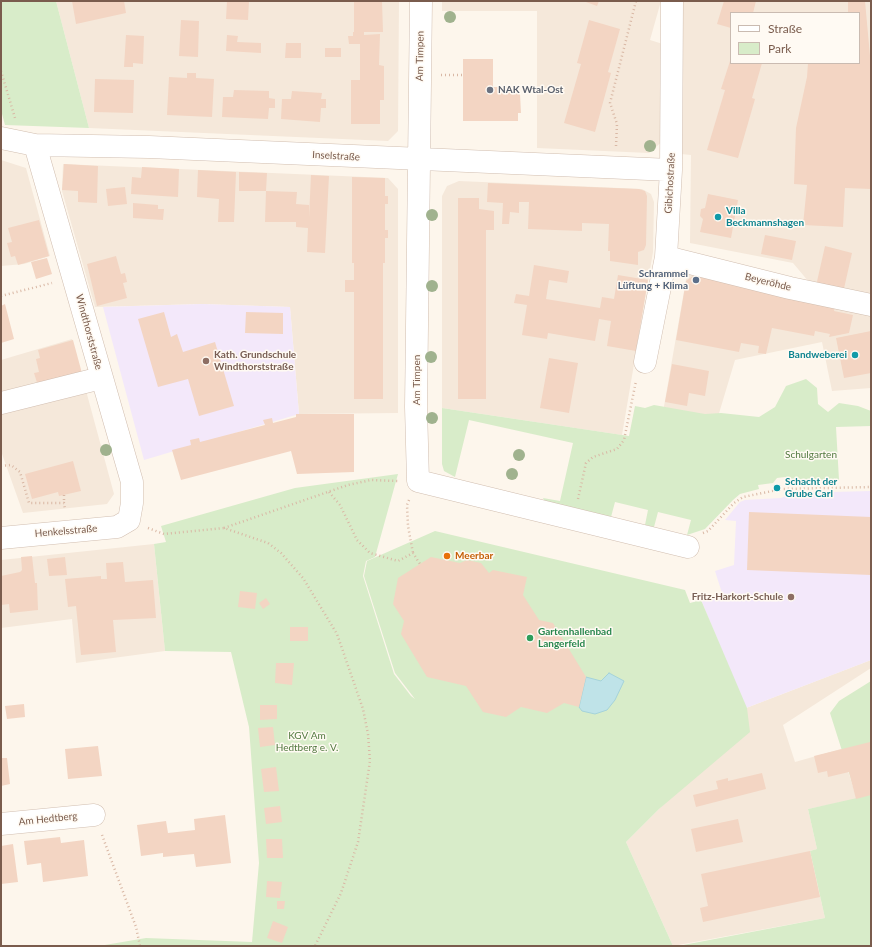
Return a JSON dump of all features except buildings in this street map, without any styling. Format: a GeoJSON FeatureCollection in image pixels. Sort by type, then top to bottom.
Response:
{"type":"FeatureCollection","features":[{"type":"Feature","properties":{"kind":"street","name":"Am Timpen"},"geometry":{"type":"LineString","coordinates":[[418,481],[416,407],[421,1]]}},
{"type":"Feature","properties":{"kind":"street","name":"Gibichostraße"},"geometry":{"type":"LineString","coordinates":[[645,362],[666,257],[671,170],[672,1]]}},
{"type":"Feature","properties":{"kind":"street","name":"Inselstraße"},"geometry":{"type":"LineString","coordinates":[[1,138],[29,144],[149,146],[419,160],[671,170]]}},
{"type":"Feature","properties":{"kind":"street","name":"Windthorststraße"},"geometry":{"type":"LineString","coordinates":[[29,144],[74,278],[101,378],[132,482],[132,503],[129,520]]}},
{"type":"Feature","properties":{"kind":"street","name":"Beyeröhde"},"geometry":{"type":"LineString","coordinates":[[666,257],[790,288],[871,305]]}},
{"type":"Feature","properties":{"kind":"street"},"geometry":{"type":"LineString","coordinates":[[1,403],[101,378]]}},
{"type":"Feature","properties":{"kind":"street"},"geometry":{"type":"LineString","coordinates":[[418,481],[688,547]]}},
{"type":"Feature","properties":{"kind":"street","name":"Henkelsstraße"},"geometry":{"type":"LineString","coordinates":[[1,538],[118,527],[129,520]]}},
{"type":"Feature","properties":{"kind":"street","name":"Am Hedtberg"},"geometry":{"type":"LineString","coordinates":[[1,824],[94,815]]}},
{"type":"Feature","properties":{"kind":"path"},"geometry":{"type":"LineString","coordinates":[[615,168],[617,124],[610,103],[636,1]]}},
{"type":"Feature","properties":{"kind":"path"},"geometry":{"type":"LineString","coordinates":[[1,71],[29,144]]}},
{"type":"Feature","properties":{"kind":"path"},"geometry":{"type":"LineString","coordinates":[[1,296],[74,278]]}},
{"type":"Feature","properties":{"kind":"path"},"geometry":{"type":"LineString","coordinates":[[574,519],[586,463],[593,457],[617,449],[624,440],[638,372],[645,362]]}},
{"type":"Feature","properties":{"kind":"path"},"geometry":{"type":"LineString","coordinates":[[1,466],[11,465],[20,472],[29,503],[64,503]]}},
{"type":"Feature","properties":{"kind":"path"},"geometry":{"type":"LineString","coordinates":[[129,520],[164,534],[224,528],[348,484],[371,480],[418,481]]}},
{"type":"Feature","properties":{"kind":"path"},"geometry":{"type":"LineString","coordinates":[[708,531],[734,503],[743,497],[782,489],[871,487]]}},
{"type":"Feature","properties":{"kind":"path"},"geometry":{"type":"LineString","coordinates":[[329,492],[340,505],[357,540],[370,553],[398,561],[413,553]]}},
{"type":"Feature","properties":{"kind":"path"},"geometry":{"type":"LineString","coordinates":[[64,495],[67,531]]}},
{"type":"Feature","properties":{"kind":"path"},"geometry":{"type":"LineString","coordinates":[[408,526],[413,553],[420,564]]}},
{"type":"Feature","properties":{"kind":"path"},"geometry":{"type":"LineString","coordinates":[[224,528],[252,536],[268,543],[281,553],[303,578],[336,634],[363,709],[368,734],[370,761],[358,842],[341,893],[314,946]]}},
{"type":"Feature","properties":{"kind":"path"},"geometry":{"type":"LineString","coordinates":[[94,815],[136,927],[140,946]]}},
{"type":"Feature","properties":{"kind":"shaded area"},"geometry":{"type":"Polygon","coordinates":[[[56,1],[399,1],[398,131],[388,141],[89,128],[56,1]]]}},
{"type":"Feature","properties":{"kind":"shaded area"},"geometry":{"type":"Polygon","coordinates":[[[442,1],[661,1],[650,40],[666,45],[665,139],[649,153],[537,148],[537,11],[442,11],[442,1]]]}},
{"type":"Feature","properties":{"kind":"shaded area"},"geometry":{"type":"Polygon","coordinates":[[[683,1],[871,1],[871,302],[814,288],[793,263],[690,243],[691,155],[681,154],[683,1]]]}},
{"type":"Feature","properties":{"kind":"shaded area"},"geometry":{"type":"Polygon","coordinates":[[[1,160],[26,168],[50,256],[24,264],[1,266],[1,160]]]}},
{"type":"Feature","properties":{"kind":"shaded area"},"geometry":{"type":"Polygon","coordinates":[[[63,164],[388,178],[398,189],[398,413],[299,414],[290,307],[202,304],[95,307],[62,191],[63,164]]]}},
{"type":"Feature","properties":{"kind":"shaded area"},"geometry":{"type":"Polygon","coordinates":[[[459,181],[642,189],[651,194],[654,202],[653,252],[622,435],[442,408],[442,196],[447,186],[459,181]]]}},
{"type":"Feature","properties":{"kind":"shaded area"},"geometry":{"type":"Polygon","coordinates":[[[687,274],[871,310],[871,388],[832,391],[822,342],[735,360],[717,420],[663,412],[687,274]]]}},
{"type":"Feature","properties":{"kind":"shaded area","name":"Kath. Grundschule Windthorststraße"},"geometry":{"type":"Polygon","coordinates":[[[202,304],[290,307],[299,414],[144,460],[103,307],[202,304]]]}},
{"type":"Feature","properties":{"kind":"shaded area"},"geometry":{"type":"Polygon","coordinates":[[[72,339],[114,494],[107,504],[23,513],[1,451],[1,360],[72,339]]]}},
{"type":"Feature","properties":{"kind":"shaded area","name":"Fritz-Harkort-Schule"},"geometry":{"type":"Polygon","coordinates":[[[871,491],[871,660],[746,708],[701,600],[722,593],[715,571],[734,565],[736,521],[725,520],[740,502],[745,500],[781,498],[793,493],[871,491]]]}},
{"type":"Feature","properties":{"kind":"shaded area"},"geometry":{"type":"Polygon","coordinates":[[[154,544],[165,651],[76,663],[72,619],[1,628],[1,560],[154,544]]]}},
{"type":"Feature","properties":{"kind":"shaded area"},"geometry":{"type":"Polygon","coordinates":[[[871,660],[871,668],[783,725],[795,762],[841,749],[857,799],[808,809],[817,849],[810,851],[825,918],[673,946],[626,842],[659,809],[746,708],[871,660]]]}},
{"type":"Feature","properties":{"kind":"green space"},"geometry":{"type":"Polygon","coordinates":[[[1,1],[56,1],[89,128],[5,125],[1,110],[1,1]]]}},
{"type":"Feature","properties":{"kind":"green space","name":"Schulgarten"},"geometry":{"type":"Polygon","coordinates":[[[806,379],[817,388],[818,404],[828,412],[839,403],[858,406],[871,411],[871,426],[836,427],[839,480],[791,483],[785,477],[777,478],[773,483],[758,485],[759,489],[740,494],[705,529],[687,535],[691,520],[658,512],[654,527],[645,525],[648,510],[615,502],[611,517],[545,502],[543,498],[560,501],[573,443],[469,420],[455,477],[444,471],[442,464],[442,408],[629,436],[635,406],[645,408],[654,405],[705,414],[721,413],[759,417],[775,407],[786,386],[806,379]]]}},
{"type":"Feature","properties":{"kind":"green space","name":"KGV Am Hedtberg e. V."},"geometry":{"type":"Polygon","coordinates":[[[398,474],[375,557],[366,561],[363,576],[394,674],[415,699],[395,673],[364,576],[367,561],[435,531],[685,590],[690,603],[701,600],[747,708],[750,732],[659,809],[626,842],[673,946],[99,946],[146,938],[252,942],[259,863],[249,727],[231,652],[165,651],[154,544],[166,542],[161,526],[295,488],[398,474]]]}},
{"type":"Feature","properties":{"kind":"green space"},"geometry":{"type":"Polygon","coordinates":[[[871,681],[871,946],[678,946],[825,918],[810,851],[817,849],[808,809],[857,798],[830,713],[839,701],[871,681]]]}},
{"type":"Feature","properties":{"kind":"water"},"geometry":{"type":"Polygon","coordinates":[[[609,673],[624,681],[615,700],[607,710],[595,714],[582,711],[579,707],[586,677],[601,681],[609,673]]]}},
{"type":"Feature","properties":{"kind":"place","name":"NAK Wtal-Ost"},"geometry":{"type":"Point","coordinates":[490,90]}},
{"type":"Feature","properties":{"kind":"place","name":"Villa Beckmannshagen"},"geometry":{"type":"Point","coordinates":[718,217]}},
{"type":"Feature","properties":{"kind":"place","name":"Schrammel Lüftung + Klima"},"geometry":{"type":"Point","coordinates":[696,280]}},
{"type":"Feature","properties":{"kind":"place","name":"Bandweberei"},"geometry":{"type":"Point","coordinates":[855,355]}},
{"type":"Feature","properties":{"kind":"place","name":"Kath. Grundschule Windthorststraße"},"geometry":{"type":"Point","coordinates":[206,361]}},
{"type":"Feature","properties":{"kind":"place","name":"Schacht der Grube Carl"},"geometry":{"type":"Point","coordinates":[777,488]}},
{"type":"Feature","properties":{"kind":"place","name":"Meerbar"},"geometry":{"type":"Point","coordinates":[447,556]}},
{"type":"Feature","properties":{"kind":"place","name":"Fritz-Harkort-Schule"},"geometry":{"type":"Point","coordinates":[791,597]}},
{"type":"Feature","properties":{"kind":"place","name":"Gartenhallenbad Langerfeld"},"geometry":{"type":"Point","coordinates":[530,638]}}]}
